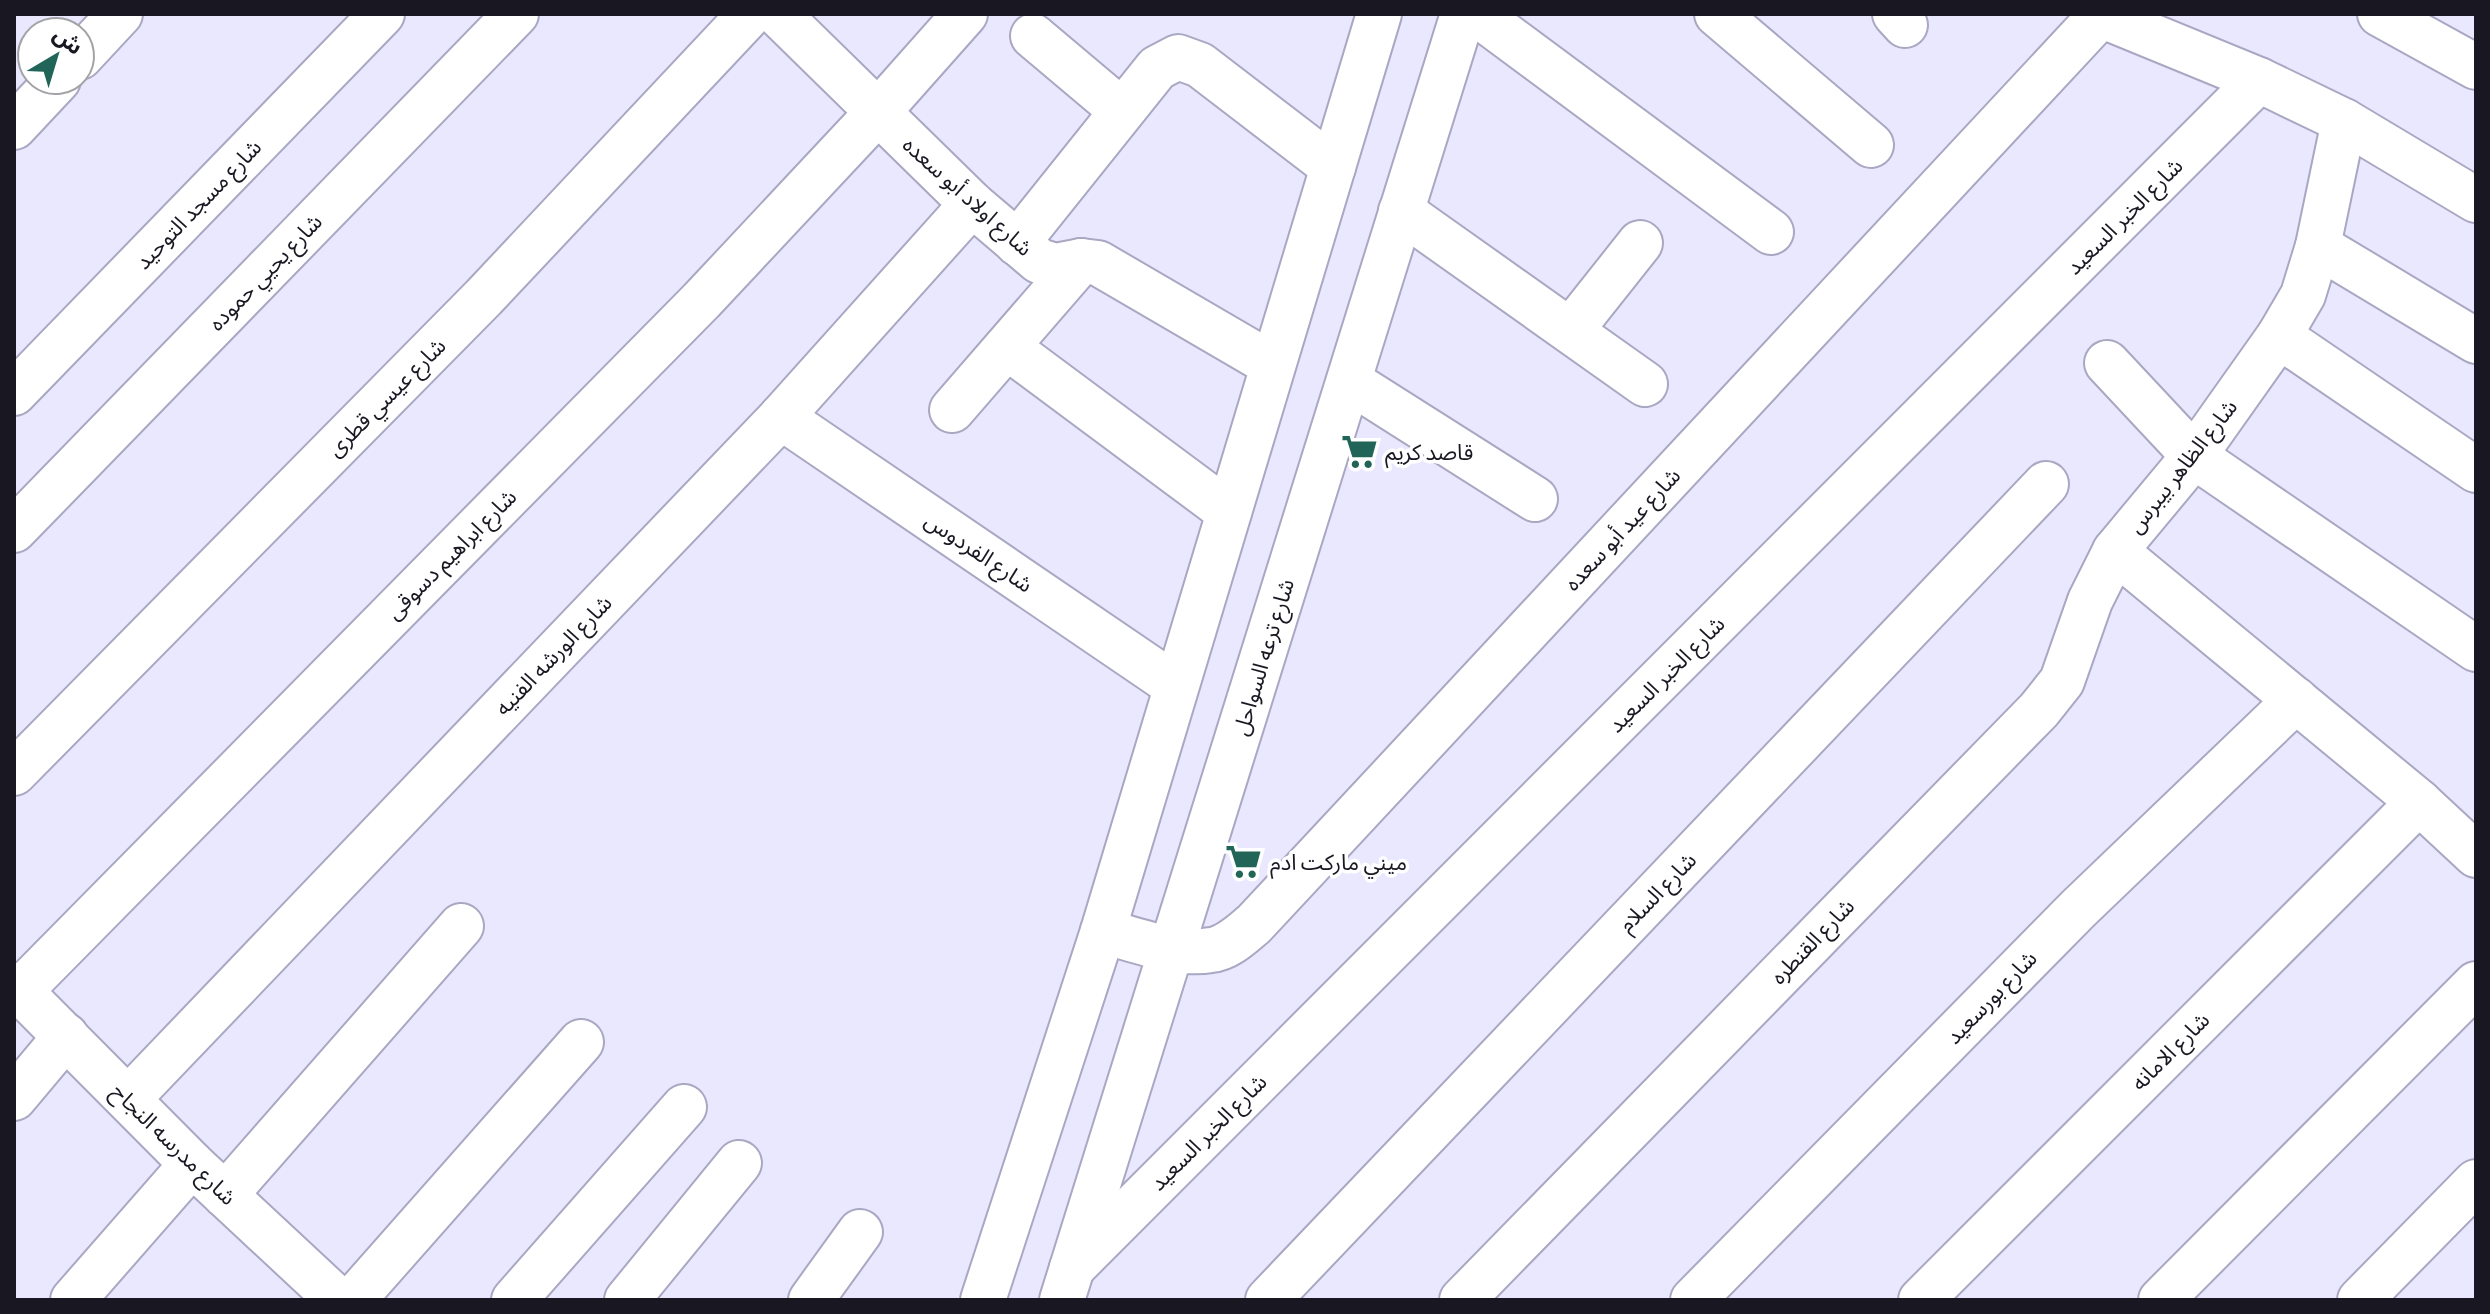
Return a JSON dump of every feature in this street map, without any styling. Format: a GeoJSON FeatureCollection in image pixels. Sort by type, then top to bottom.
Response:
{"type":"FeatureCollection","features":[{"type":"Feature","properties":{"kind":"street"},"geometry":{"type":"LineString","coordinates":[[96,40],[120,14]]}},
{"type":"Feature","properties":{"kind":"street","name":"شارع مسجد التوحيد"},"geometry":{"type":"LineString","coordinates":[[14,393],[382,14]]}},
{"type":"Feature","properties":{"kind":"street","name":"شارع يحيي حموده"},"geometry":{"type":"LineString","coordinates":[[14,530],[516,14]]}},
{"type":"Feature","properties":{"kind":"street","name":"شارع عيسي قطرى"},"geometry":{"type":"LineString","coordinates":[[14,773],[484,297],[750,14]]}},
{"type":"Feature","properties":{"kind":"street","name":"شارع ابراهيم دسوقى"},"geometry":{"type":"LineString","coordinates":[[17,988],[702,300],[965,14]]}},
{"type":"Feature","properties":{"kind":"street"},"geometry":{"type":"LineString","coordinates":[[983,1300],[1103,931],[1379,14]]}},
{"type":"Feature","properties":{"kind":"street","name":"شارع ترعه السواحل"},"geometry":{"type":"LineString","coordinates":[[1067,1284],[1463,14]]}},
{"type":"Feature","properties":{"kind":"street"},"geometry":{"type":"LineString","coordinates":[[1477,14],[1771,232]]}},
{"type":"Feature","properties":{"kind":"street"},"geometry":{"type":"LineString","coordinates":[[1717,14],[1871,145]]}},
{"type":"Feature","properties":{"kind":"street"},"geometry":{"type":"LineString","coordinates":[[2380,14],[2476,67]]}},
{"type":"Feature","properties":{"kind":"street"},"geometry":{"type":"LineString","coordinates":[[2099,15],[2176,28],[2259,80],[2344,121],[2476,200]]}},
{"type":"Feature","properties":{"kind":"street","name":"شارع عيد أبو سعده"},"geometry":{"type":"LineString","coordinates":[[1103,931],[1171,949],[1212,950],[1235,940],[1254,924],[2099,15]]}},
{"type":"Feature","properties":{"kind":"street","name":"شارع اولاد أبو سعده"},"geometry":{"type":"LineString","coordinates":[[803,22],[878,112],[972,204],[1017,243],[1047,264],[1055,266],[1081,261],[1098,263],[1113,270],[1273,365]]}},
{"type":"Feature","properties":{"kind":"street"},"geometry":{"type":"LineString","coordinates":[[1033,36],[1122,111]]}},
{"type":"Feature","properties":{"kind":"street"},"geometry":{"type":"LineString","coordinates":[[1017,243],[1157,68],[1178,57],[1200,65],[1333,167]]}},
{"type":"Feature","properties":{"kind":"street","name":"شارع الخبر السعيد"},"geometry":{"type":"LineString","coordinates":[[1067,1284],[2259,80]]}},
{"type":"Feature","properties":{"kind":"street"},"geometry":{"type":"LineString","coordinates":[[14,127],[43,96]]}},
{"type":"Feature","properties":{"kind":"street","name":"شارع الظاهر بيبرس"},"geometry":{"type":"LineString","coordinates":[[2344,121],[2318,246],[2303,295],[2279,336],[2194,456],[2115,551],[2419,802],[2476,855]]}},
{"type":"Feature","properties":{"kind":"street","name":"شارع الورشه الفنيه"},"geometry":{"type":"LineString","coordinates":[[128,1099],[781,417],[972,204]]}},
{"type":"Feature","properties":{"kind":"street"},"geometry":{"type":"LineString","coordinates":[[1401,211],[1645,384]]}},
{"type":"Feature","properties":{"kind":"street"},"geometry":{"type":"LineString","coordinates":[[1571,330],[1640,243]]}},
{"type":"Feature","properties":{"kind":"street"},"geometry":{"type":"LineString","coordinates":[[2318,246],[2476,341]]}},
{"type":"Feature","properties":{"kind":"street"},"geometry":{"type":"LineString","coordinates":[[952,410],[1081,261]]}},
{"type":"Feature","properties":{"kind":"street"},"geometry":{"type":"LineString","coordinates":[[2279,336],[2476,470]]}},
{"type":"Feature","properties":{"kind":"street"},"geometry":{"type":"LineString","coordinates":[[1007,347],[1229,512]]}},
{"type":"Feature","properties":{"kind":"street"},"geometry":{"type":"LineString","coordinates":[[2107,363],[2194,456],[2476,649]]}},
{"type":"Feature","properties":{"kind":"street"},"geometry":{"type":"LineString","coordinates":[[1349,381],[1535,499]]}},
{"type":"Feature","properties":{"kind":"street","name":"شارع الفردوس"},"geometry":{"type":"LineString","coordinates":[[781,417],[1176,686]]}},
{"type":"Feature","properties":{"kind":"street","name":"شارع السلام"},"geometry":{"type":"LineString","coordinates":[[1268,1300],[2046,484]]}},
{"type":"Feature","properties":{"kind":"street","name":"شارع القنطره"},"geometry":{"type":"LineString","coordinates":[[1462,1300],[2039,710],[2062,681],[2090,601],[2115,551]]}},
{"type":"Feature","properties":{"kind":"street","name":"شارع بورسعيد"},"geometry":{"type":"LineString","coordinates":[[1693,1300],[2078,909],[2296,700]]}},
{"type":"Feature","properties":{"kind":"street","name":"شارع الامانه"},"geometry":{"type":"LineString","coordinates":[[1921,1300],[2419,802]]}},
{"type":"Feature","properties":{"kind":"street"},"geometry":{"type":"LineString","coordinates":[[225,1195],[461,926]]}},
{"type":"Feature","properties":{"kind":"street"},"geometry":{"type":"LineString","coordinates":[[2161,1300],[2476,984]]}},
{"type":"Feature","properties":{"kind":"street","name":"شارع مدرسه النجاح"},"geometry":{"type":"LineString","coordinates":[[17,988],[192,1164],[338,1300]]}},
{"type":"Feature","properties":{"kind":"street"},"geometry":{"type":"LineString","coordinates":[[14,1098],[66,1036]]}},
{"type":"Feature","properties":{"kind":"street"},"geometry":{"type":"LineString","coordinates":[[353,1300],[581,1042]]}},
{"type":"Feature","properties":{"kind":"street"},"geometry":{"type":"LineString","coordinates":[[514,1300],[684,1107]]}},
{"type":"Feature","properties":{"kind":"street"},"geometry":{"type":"LineString","coordinates":[[627,1300],[739,1163]]}},
{"type":"Feature","properties":{"kind":"street"},"geometry":{"type":"LineString","coordinates":[[73,1300],[192,1164]]}},
{"type":"Feature","properties":{"kind":"street"},"geometry":{"type":"LineString","coordinates":[[2360,1300],[2476,1182]]}},
{"type":"Feature","properties":{"kind":"street"},"geometry":{"type":"LineString","coordinates":[[811,1300],[860,1232]]}},
{"type":"Feature","properties":{"kind":"place","name":"قاصد كريم"},"geometry":{"type":"Point","coordinates":[1359,452]}},
{"type":"Feature","properties":{"kind":"place","name":"ميني ماركت ادم"},"geometry":{"type":"Point","coordinates":[1244,862]}}]}
